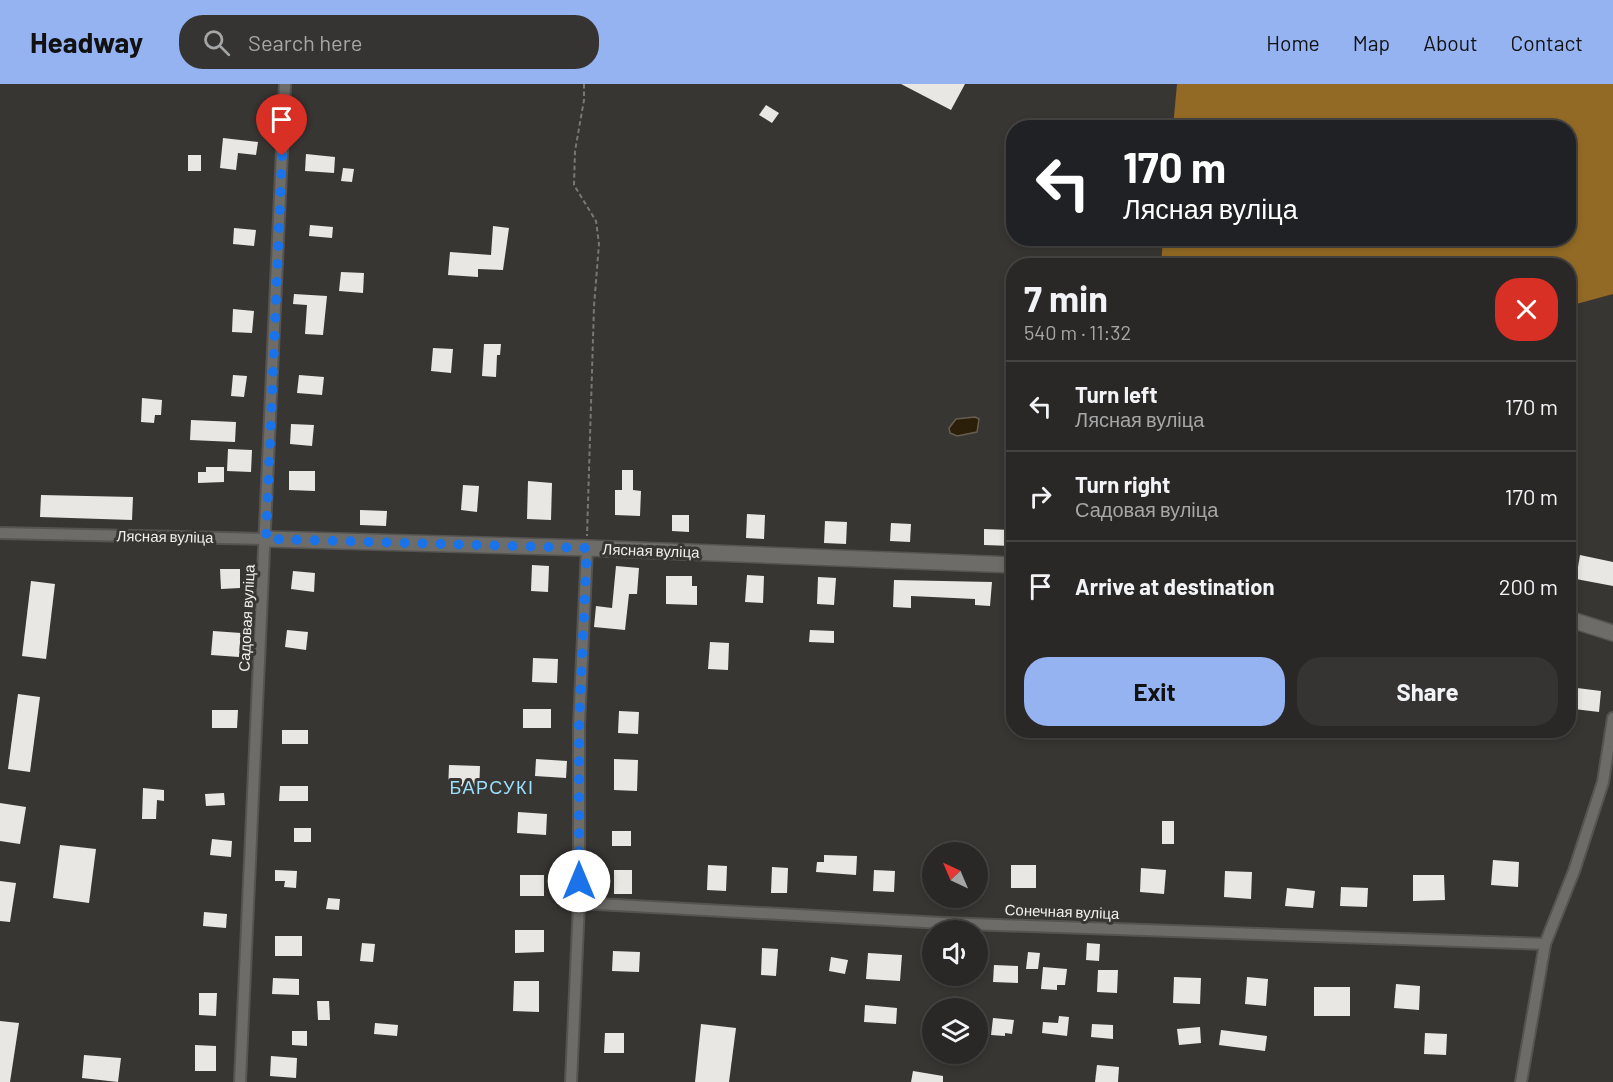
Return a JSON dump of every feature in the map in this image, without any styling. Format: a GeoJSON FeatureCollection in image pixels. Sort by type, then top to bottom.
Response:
{"type":"FeatureCollection","features":[{"type":"Feature","properties":{"kind":"street","name":"Садовая вуліца"},"geometry":{"type":"LineString","coordinates":[[240,1082],[285,84]]}},
{"type":"Feature","properties":{"kind":"street","name":"Лясная вуліца"},"geometry":{"type":"LineString","coordinates":[[0,533],[587,548],[1006,565]]}},
{"type":"Feature","properties":{"kind":"street"},"geometry":{"type":"LineString","coordinates":[[571,1082],[579,903],[579,724],[587,548]]}},
{"type":"Feature","properties":{"kind":"street"},"geometry":{"type":"LineString","coordinates":[[1576,621],[1613,633]]}},
{"type":"Feature","properties":{"kind":"street"},"geometry":{"type":"LineString","coordinates":[[1521,1082],[1545,944],[1574,871],[1603,782],[1613,718]]}},
{"type":"Feature","properties":{"kind":"street","name":"Сонечная вуліца"},"geometry":{"type":"LineString","coordinates":[[579,903],[942,923],[1545,944]]}},
{"type":"Feature","properties":{"kind":"path"},"geometry":{"type":"LineString","coordinates":[[584,84],[584,100],[575,151],[574,185],[596,220],[599,243],[594,306],[587,548]]}},
{"type":"Feature","properties":{"kind":"shaded area"},"geometry":{"type":"Polygon","coordinates":[[[1177,84],[1613,84],[1613,294],[1576,304],[1576,258],[1162,258],[1162,246],[1576,246],[1576,120],[1174,120],[1177,84]]]}},
{"type":"Feature","properties":{"kind":"shaded area"},"geometry":{"type":"Polygon","coordinates":[[[975,417],[979,419],[977,432],[957,436],[950,433],[949,428],[956,419],[975,417]]]}},
{"type":"Feature","properties":{"kind":"building"},"geometry":{"type":"Polygon","coordinates":[[[901,84],[965,84],[951,110],[901,84]]]}},
{"type":"Feature","properties":{"kind":"building"},"geometry":{"type":"Polygon","coordinates":[[[766,105],[779,113],[772,123],[759,115],[766,105]]]}},
{"type":"Feature","properties":{"kind":"building"},"geometry":{"type":"Polygon","coordinates":[[[223,138],[258,142],[256,155],[238,153],[236,170],[220,168],[223,138]]]}},
{"type":"Feature","properties":{"kind":"building"},"geometry":{"type":"Polygon","coordinates":[[[306,154],[335,157],[334,173],[305,171],[306,154]]]}},
{"type":"Feature","properties":{"kind":"building"},"geometry":{"type":"Polygon","coordinates":[[[188,155],[201,155],[201,171],[188,171],[188,155]]]}},
{"type":"Feature","properties":{"kind":"building"},"geometry":{"type":"Polygon","coordinates":[[[343,168],[354,169],[352,182],[341,181],[343,168]]]}},
{"type":"Feature","properties":{"kind":"building"},"geometry":{"type":"Polygon","coordinates":[[[310,225],[333,227],[332,238],[309,236],[310,225]]]}},
{"type":"Feature","properties":{"kind":"building"},"geometry":{"type":"Polygon","coordinates":[[[493,226],[509,228],[503,270],[478,269],[478,277],[448,275],[450,252],[491,255],[493,226]]]}},
{"type":"Feature","properties":{"kind":"building"},"geometry":{"type":"Polygon","coordinates":[[[234,228],[256,230],[254,246],[233,244],[234,228]]]}},
{"type":"Feature","properties":{"kind":"building"},"geometry":{"type":"Polygon","coordinates":[[[341,272],[364,273],[363,293],[339,291],[341,272]]]}},
{"type":"Feature","properties":{"kind":"building"},"geometry":{"type":"Polygon","coordinates":[[[294,294],[327,296],[323,335],[305,334],[307,305],[293,304],[294,294]]]}},
{"type":"Feature","properties":{"kind":"building"},"geometry":{"type":"Polygon","coordinates":[[[233,309],[254,311],[252,333],[232,332],[233,309]]]}},
{"type":"Feature","properties":{"kind":"building"},"geometry":{"type":"Polygon","coordinates":[[[484,344],[501,344],[500,355],[497,355],[496,377],[482,376],[484,344]]]}},
{"type":"Feature","properties":{"kind":"building"},"geometry":{"type":"Polygon","coordinates":[[[433,348],[453,349],[451,373],[431,371],[433,348]]]}},
{"type":"Feature","properties":{"kind":"building"},"geometry":{"type":"Polygon","coordinates":[[[233,375],[247,376],[244,397],[231,396],[233,375]]]}},
{"type":"Feature","properties":{"kind":"building"},"geometry":{"type":"Polygon","coordinates":[[[299,375],[324,377],[322,395],[297,393],[299,375]]]}},
{"type":"Feature","properties":{"kind":"building"},"geometry":{"type":"Polygon","coordinates":[[[142,398],[162,400],[161,415],[155,415],[154,423],[141,422],[142,398]]]}},
{"type":"Feature","properties":{"kind":"building"},"geometry":{"type":"Polygon","coordinates":[[[191,420],[236,422],[235,442],[190,440],[191,420]]]}},
{"type":"Feature","properties":{"kind":"building"},"geometry":{"type":"Polygon","coordinates":[[[291,424],[314,425],[312,446],[290,444],[291,424]]]}},
{"type":"Feature","properties":{"kind":"building"},"geometry":{"type":"Polygon","coordinates":[[[228,449],[252,450],[251,472],[227,471],[228,449]]]}},
{"type":"Feature","properties":{"kind":"building"},"geometry":{"type":"Polygon","coordinates":[[[206,467],[224,467],[224,482],[198,483],[198,472],[206,472],[206,467]]]}},
{"type":"Feature","properties":{"kind":"building"},"geometry":{"type":"Polygon","coordinates":[[[622,470],[633,470],[633,490],[641,491],[640,516],[615,515],[615,490],[622,490],[622,470]]]}},
{"type":"Feature","properties":{"kind":"building"},"geometry":{"type":"Polygon","coordinates":[[[289,471],[315,471],[315,491],[289,490],[289,471]]]}},
{"type":"Feature","properties":{"kind":"building"},"geometry":{"type":"Polygon","coordinates":[[[528,481],[552,483],[551,520],[527,519],[528,481]]]}},
{"type":"Feature","properties":{"kind":"building"},"geometry":{"type":"Polygon","coordinates":[[[463,485],[479,486],[477,512],[461,510],[463,485]]]}},
{"type":"Feature","properties":{"kind":"building"},"geometry":{"type":"Polygon","coordinates":[[[41,495],[133,497],[132,520],[40,517],[41,495]]]}},
{"type":"Feature","properties":{"kind":"building"},"geometry":{"type":"Polygon","coordinates":[[[360,510],[387,511],[386,526],[360,525],[360,510]]]}},
{"type":"Feature","properties":{"kind":"building"},"geometry":{"type":"Polygon","coordinates":[[[747,514],[765,515],[764,539],[746,538],[747,514]]]}},
{"type":"Feature","properties":{"kind":"building"},"geometry":{"type":"Polygon","coordinates":[[[672,515],[689,515],[689,532],[672,531],[672,515]]]}},
{"type":"Feature","properties":{"kind":"building"},"geometry":{"type":"Polygon","coordinates":[[[825,521],[847,522],[846,544],[824,543],[825,521]]]}},
{"type":"Feature","properties":{"kind":"building"},"geometry":{"type":"Polygon","coordinates":[[[891,523],[911,524],[910,542],[890,541],[891,523]]]}},
{"type":"Feature","properties":{"kind":"building"},"geometry":{"type":"Polygon","coordinates":[[[984,529],[1006,530],[1006,546],[984,545],[984,529]]]}},
{"type":"Feature","properties":{"kind":"building"},"geometry":{"type":"Polygon","coordinates":[[[1580,555],[1613,562],[1613,586],[1576,579],[1580,555]]]}},
{"type":"Feature","properties":{"kind":"building"},"geometry":{"type":"Polygon","coordinates":[[[532,565],[549,566],[548,592],[531,591],[532,565]]]}},
{"type":"Feature","properties":{"kind":"building"},"geometry":{"type":"Polygon","coordinates":[[[616,566],[639,568],[637,594],[629,594],[625,630],[594,627],[596,606],[612,608],[616,566]]]}},
{"type":"Feature","properties":{"kind":"building"},"geometry":{"type":"Polygon","coordinates":[[[220,569],[240,569],[240,588],[221,589],[220,569]]]}},
{"type":"Feature","properties":{"kind":"building"},"geometry":{"type":"Polygon","coordinates":[[[293,571],[315,573],[314,592],[291,589],[293,571]]]}},
{"type":"Feature","properties":{"kind":"building"},"geometry":{"type":"Polygon","coordinates":[[[747,575],[764,576],[763,603],[745,602],[747,575]]]}},
{"type":"Feature","properties":{"kind":"building"},"geometry":{"type":"Polygon","coordinates":[[[666,576],[692,576],[692,586],[697,586],[697,605],[666,604],[666,576]]]}},
{"type":"Feature","properties":{"kind":"building"},"geometry":{"type":"Polygon","coordinates":[[[818,577],[836,578],[834,605],[817,604],[818,577]]]}},
{"type":"Feature","properties":{"kind":"building"},"geometry":{"type":"Polygon","coordinates":[[[894,580],[992,582],[990,606],[975,605],[975,599],[911,596],[911,608],[893,607],[894,580]]]}},
{"type":"Feature","properties":{"kind":"building"},"geometry":{"type":"Polygon","coordinates":[[[31,581],[55,584],[46,659],[22,656],[31,581]]]}},
{"type":"Feature","properties":{"kind":"building"},"geometry":{"type":"Polygon","coordinates":[[[287,630],[308,632],[306,650],[285,647],[287,630]]]}},
{"type":"Feature","properties":{"kind":"building"},"geometry":{"type":"Polygon","coordinates":[[[810,630],[834,631],[834,643],[809,642],[810,630]]]}},
{"type":"Feature","properties":{"kind":"building"},"geometry":{"type":"Polygon","coordinates":[[[213,631],[241,633],[239,657],[211,655],[213,631]]]}},
{"type":"Feature","properties":{"kind":"building"},"geometry":{"type":"Polygon","coordinates":[[[710,642],[729,643],[728,670],[708,669],[710,642]]]}},
{"type":"Feature","properties":{"kind":"building"},"geometry":{"type":"Polygon","coordinates":[[[533,658],[558,659],[557,683],[532,682],[533,658]]]}},
{"type":"Feature","properties":{"kind":"building"},"geometry":{"type":"Polygon","coordinates":[[[1577,688],[1601,691],[1599,712],[1576,709],[1577,688]]]}},
{"type":"Feature","properties":{"kind":"building"},"geometry":{"type":"Polygon","coordinates":[[[18,694],[40,697],[30,772],[8,769],[18,694]]]}},
{"type":"Feature","properties":{"kind":"building"},"geometry":{"type":"Polygon","coordinates":[[[523,709],[551,709],[551,728],[523,728],[523,709]]]}},
{"type":"Feature","properties":{"kind":"building"},"geometry":{"type":"Polygon","coordinates":[[[212,710],[238,710],[237,728],[212,728],[212,710]]]}},
{"type":"Feature","properties":{"kind":"building"},"geometry":{"type":"Polygon","coordinates":[[[619,711],[639,712],[638,734],[618,733],[619,711]]]}},
{"type":"Feature","properties":{"kind":"building"},"geometry":{"type":"Polygon","coordinates":[[[282,730],[308,730],[308,744],[282,744],[282,730]]]}},
{"type":"Feature","properties":{"kind":"building"},"geometry":{"type":"Polygon","coordinates":[[[536,759],[567,761],[566,778],[535,776],[536,759]]]}},
{"type":"Feature","properties":{"kind":"building"},"geometry":{"type":"Polygon","coordinates":[[[614,759],[638,760],[637,791],[614,790],[614,759]]]}},
{"type":"Feature","properties":{"kind":"building"},"geometry":{"type":"Polygon","coordinates":[[[449,765],[480,766],[479,793],[448,792],[449,765]]]}},
{"type":"Feature","properties":{"kind":"building"},"geometry":{"type":"Polygon","coordinates":[[[280,786],[308,786],[308,801],[279,801],[280,786]]]}},
{"type":"Feature","properties":{"kind":"building"},"geometry":{"type":"Polygon","coordinates":[[[143,788],[164,790],[164,801],[157,800],[156,819],[142,819],[143,788]]]}},
{"type":"Feature","properties":{"kind":"building"},"geometry":{"type":"Polygon","coordinates":[[[224,793],[225,805],[206,806],[205,794],[224,793]]]}},
{"type":"Feature","properties":{"kind":"building"},"geometry":{"type":"Polygon","coordinates":[[[0,803],[26,807],[20,844],[0,841],[0,803]]]}},
{"type":"Feature","properties":{"kind":"building"},"geometry":{"type":"Polygon","coordinates":[[[518,812],[547,814],[546,835],[517,833],[518,812]]]}},
{"type":"Feature","properties":{"kind":"building"},"geometry":{"type":"Polygon","coordinates":[[[1162,821],[1174,821],[1174,844],[1162,844],[1162,821]]]}},
{"type":"Feature","properties":{"kind":"building"},"geometry":{"type":"Polygon","coordinates":[[[294,828],[311,828],[311,842],[294,842],[294,828]]]}},
{"type":"Feature","properties":{"kind":"building"},"geometry":{"type":"Polygon","coordinates":[[[612,831],[631,831],[631,846],[612,846],[612,831]]]}},
{"type":"Feature","properties":{"kind":"building"},"geometry":{"type":"Polygon","coordinates":[[[212,839],[232,841],[231,857],[210,855],[212,839]]]}},
{"type":"Feature","properties":{"kind":"building"},"geometry":{"type":"Polygon","coordinates":[[[60,845],[96,849],[89,903],[53,898],[60,845]]]}},
{"type":"Feature","properties":{"kind":"building"},"geometry":{"type":"Polygon","coordinates":[[[824,855],[857,856],[856,875],[816,872],[817,862],[824,862],[824,855]]]}},
{"type":"Feature","properties":{"kind":"building"},"geometry":{"type":"Polygon","coordinates":[[[1493,860],[1519,862],[1518,887],[1491,885],[1493,860]]]}},
{"type":"Feature","properties":{"kind":"building"},"geometry":{"type":"Polygon","coordinates":[[[708,865],[727,866],[726,891],[707,890],[708,865]]]}},
{"type":"Feature","properties":{"kind":"building"},"geometry":{"type":"Polygon","coordinates":[[[1011,865],[1036,865],[1036,888],[1011,888],[1011,865]]]}},
{"type":"Feature","properties":{"kind":"building"},"geometry":{"type":"Polygon","coordinates":[[[772,867],[788,868],[787,893],[771,893],[772,867]]]}},
{"type":"Feature","properties":{"kind":"building"},"geometry":{"type":"Polygon","coordinates":[[[1141,868],[1166,870],[1164,894],[1140,892],[1141,868]]]}},
{"type":"Feature","properties":{"kind":"building"},"geometry":{"type":"Polygon","coordinates":[[[275,870],[297,871],[296,888],[284,887],[285,881],[275,881],[275,870]]]}},
{"type":"Feature","properties":{"kind":"building"},"geometry":{"type":"Polygon","coordinates":[[[614,870],[632,870],[632,894],[614,894],[614,870]]]}},
{"type":"Feature","properties":{"kind":"building"},"geometry":{"type":"Polygon","coordinates":[[[874,870],[895,871],[894,892],[873,891],[874,870]]]}},
{"type":"Feature","properties":{"kind":"building"},"geometry":{"type":"Polygon","coordinates":[[[1225,871],[1252,872],[1251,899],[1224,897],[1225,871]]]}},
{"type":"Feature","properties":{"kind":"building"},"geometry":{"type":"Polygon","coordinates":[[[520,875],[544,875],[544,896],[520,896],[520,875]]]}},
{"type":"Feature","properties":{"kind":"building"},"geometry":{"type":"Polygon","coordinates":[[[1413,875],[1444,875],[1445,900],[1413,901],[1413,875]]]}},
{"type":"Feature","properties":{"kind":"building"},"geometry":{"type":"Polygon","coordinates":[[[0,881],[16,883],[10,922],[0,921],[0,881]]]}},
{"type":"Feature","properties":{"kind":"building"},"geometry":{"type":"Polygon","coordinates":[[[1341,887],[1368,888],[1367,907],[1340,906],[1341,887]]]}},
{"type":"Feature","properties":{"kind":"building"},"geometry":{"type":"Polygon","coordinates":[[[1287,888],[1315,891],[1313,908],[1285,906],[1287,888]]]}},
{"type":"Feature","properties":{"kind":"building"},"geometry":{"type":"Polygon","coordinates":[[[328,898],[340,899],[339,910],[326,909],[328,898]]]}},
{"type":"Feature","properties":{"kind":"building"},"geometry":{"type":"Polygon","coordinates":[[[204,912],[227,914],[226,928],[203,926],[204,912]]]}},
{"type":"Feature","properties":{"kind":"building"},"geometry":{"type":"Polygon","coordinates":[[[515,930],[544,930],[544,952],[515,953],[515,930]]]}},
{"type":"Feature","properties":{"kind":"building"},"geometry":{"type":"Polygon","coordinates":[[[275,936],[302,936],[302,956],[275,956],[275,936]]]}},
{"type":"Feature","properties":{"kind":"building"},"geometry":{"type":"Polygon","coordinates":[[[362,943],[375,944],[373,962],[360,961],[362,943]]]}},
{"type":"Feature","properties":{"kind":"building"},"geometry":{"type":"Polygon","coordinates":[[[1087,943],[1100,944],[1099,961],[1086,960],[1087,943]]]}},
{"type":"Feature","properties":{"kind":"building"},"geometry":{"type":"Polygon","coordinates":[[[762,948],[778,949],[776,976],[761,975],[762,948]]]}},
{"type":"Feature","properties":{"kind":"building"},"geometry":{"type":"Polygon","coordinates":[[[613,951],[640,952],[639,972],[612,971],[613,951]]]}},
{"type":"Feature","properties":{"kind":"building"},"geometry":{"type":"Polygon","coordinates":[[[1028,952],[1040,953],[1038,969],[1026,969],[1028,952]]]}},
{"type":"Feature","properties":{"kind":"building"},"geometry":{"type":"Polygon","coordinates":[[[868,953],[902,955],[900,981],[866,979],[868,953]]]}},
{"type":"Feature","properties":{"kind":"building"},"geometry":{"type":"Polygon","coordinates":[[[831,957],[848,960],[845,974],[829,971],[831,957]]]}},
{"type":"Feature","properties":{"kind":"building"},"geometry":{"type":"Polygon","coordinates":[[[994,965],[1018,966],[1018,983],[993,982],[994,965]]]}},
{"type":"Feature","properties":{"kind":"building"},"geometry":{"type":"Polygon","coordinates":[[[1043,967],[1067,969],[1065,985],[1057,985],[1057,990],[1041,989],[1043,967]]]}},
{"type":"Feature","properties":{"kind":"building"},"geometry":{"type":"Polygon","coordinates":[[[1098,970],[1118,970],[1117,993],[1097,992],[1098,970]]]}},
{"type":"Feature","properties":{"kind":"building"},"geometry":{"type":"Polygon","coordinates":[[[1174,977],[1201,978],[1200,1004],[1173,1003],[1174,977]]]}},
{"type":"Feature","properties":{"kind":"building"},"geometry":{"type":"Polygon","coordinates":[[[1247,977],[1268,979],[1266,1006],[1245,1004],[1247,977]]]}},
{"type":"Feature","properties":{"kind":"building"},"geometry":{"type":"Polygon","coordinates":[[[273,978],[299,979],[299,995],[272,994],[273,978]]]}},
{"type":"Feature","properties":{"kind":"building"},"geometry":{"type":"Polygon","coordinates":[[[514,981],[539,981],[539,1012],[513,1011],[514,981]]]}},
{"type":"Feature","properties":{"kind":"building"},"geometry":{"type":"Polygon","coordinates":[[[1396,984],[1420,986],[1419,1010],[1394,1008],[1396,984]]]}},
{"type":"Feature","properties":{"kind":"building"},"geometry":{"type":"Polygon","coordinates":[[[1314,987],[1350,987],[1350,1016],[1314,1016],[1314,987]]]}},
{"type":"Feature","properties":{"kind":"building"},"geometry":{"type":"Polygon","coordinates":[[[199,993],[217,993],[216,1016],[199,1015],[199,993]]]}},
{"type":"Feature","properties":{"kind":"building"},"geometry":{"type":"Polygon","coordinates":[[[317,1001],[329,1001],[330,1020],[318,1020],[317,1001]]]}},
{"type":"Feature","properties":{"kind":"building"},"geometry":{"type":"Polygon","coordinates":[[[865,1005],[897,1008],[896,1024],[864,1022],[865,1005]]]}},
{"type":"Feature","properties":{"kind":"building"},"geometry":{"type":"Polygon","coordinates":[[[1059,1016],[1069,1017],[1067,1036],[1042,1033],[1043,1022],[1058,1023],[1059,1016]]]}},
{"type":"Feature","properties":{"kind":"building"},"geometry":{"type":"Polygon","coordinates":[[[993,1018],[1014,1020],[1012,1034],[991,1035],[993,1018]]]}},
{"type":"Feature","properties":{"kind":"building"},"geometry":{"type":"Polygon","coordinates":[[[0,1021],[19,1023],[10,1082],[0,1082],[0,1021]]]}},
{"type":"Feature","properties":{"kind":"building"},"geometry":{"type":"Polygon","coordinates":[[[375,1023],[398,1025],[397,1036],[374,1034],[375,1023]]]}},
{"type":"Feature","properties":{"kind":"building"},"geometry":{"type":"Polygon","coordinates":[[[701,1024],[736,1028],[729,1082],[695,1082],[701,1024]]]}},
{"type":"Feature","properties":{"kind":"building"},"geometry":{"type":"Polygon","coordinates":[[[1092,1024],[1113,1025],[1113,1039],[1091,1037],[1092,1024]]]}},
{"type":"Feature","properties":{"kind":"building"},"geometry":{"type":"Polygon","coordinates":[[[1200,1027],[1201,1043],[1179,1045],[1177,1029],[1200,1027]]]}},
{"type":"Feature","properties":{"kind":"building"},"geometry":{"type":"Polygon","coordinates":[[[1221,1030],[1267,1036],[1265,1051],[1219,1045],[1221,1030]]]}},
{"type":"Feature","properties":{"kind":"building"},"geometry":{"type":"Polygon","coordinates":[[[292,1031],[307,1031],[307,1046],[292,1045],[292,1031]]]}},
{"type":"Feature","properties":{"kind":"building"},"geometry":{"type":"Polygon","coordinates":[[[605,1033],[624,1033],[624,1053],[604,1053],[605,1033]]]}},
{"type":"Feature","properties":{"kind":"building"},"geometry":{"type":"Polygon","coordinates":[[[1425,1033],[1447,1034],[1446,1055],[1424,1054],[1425,1033]]]}},
{"type":"Feature","properties":{"kind":"building"},"geometry":{"type":"Polygon","coordinates":[[[195,1045],[216,1046],[216,1071],[195,1071],[195,1045]]]}},
{"type":"Feature","properties":{"kind":"building"},"geometry":{"type":"Polygon","coordinates":[[[84,1055],[121,1058],[118,1082],[82,1078],[84,1055]]]}},
{"type":"Feature","properties":{"kind":"building"},"geometry":{"type":"Polygon","coordinates":[[[271,1056],[297,1058],[296,1078],[270,1076],[271,1056]]]}},
{"type":"Feature","properties":{"kind":"building"},"geometry":{"type":"Polygon","coordinates":[[[1097,1065],[1119,1067],[1118,1082],[1095,1082],[1097,1065]]]}},
{"type":"Feature","properties":{"kind":"building"},"geometry":{"type":"Polygon","coordinates":[[[913,1071],[943,1076],[943,1082],[911,1082],[913,1071]]]}},
{"type":"Feature","properties":{"kind":"district","name":"БАРСУКІ"},"geometry":{"type":"Point","coordinates":[492,788]}},
{"type":"Feature","properties":{"kind":"route"},"geometry":{"type":"LineString","coordinates":[[282,156],[266,539],[587,548],[579,724],[579,881]]}}]}
